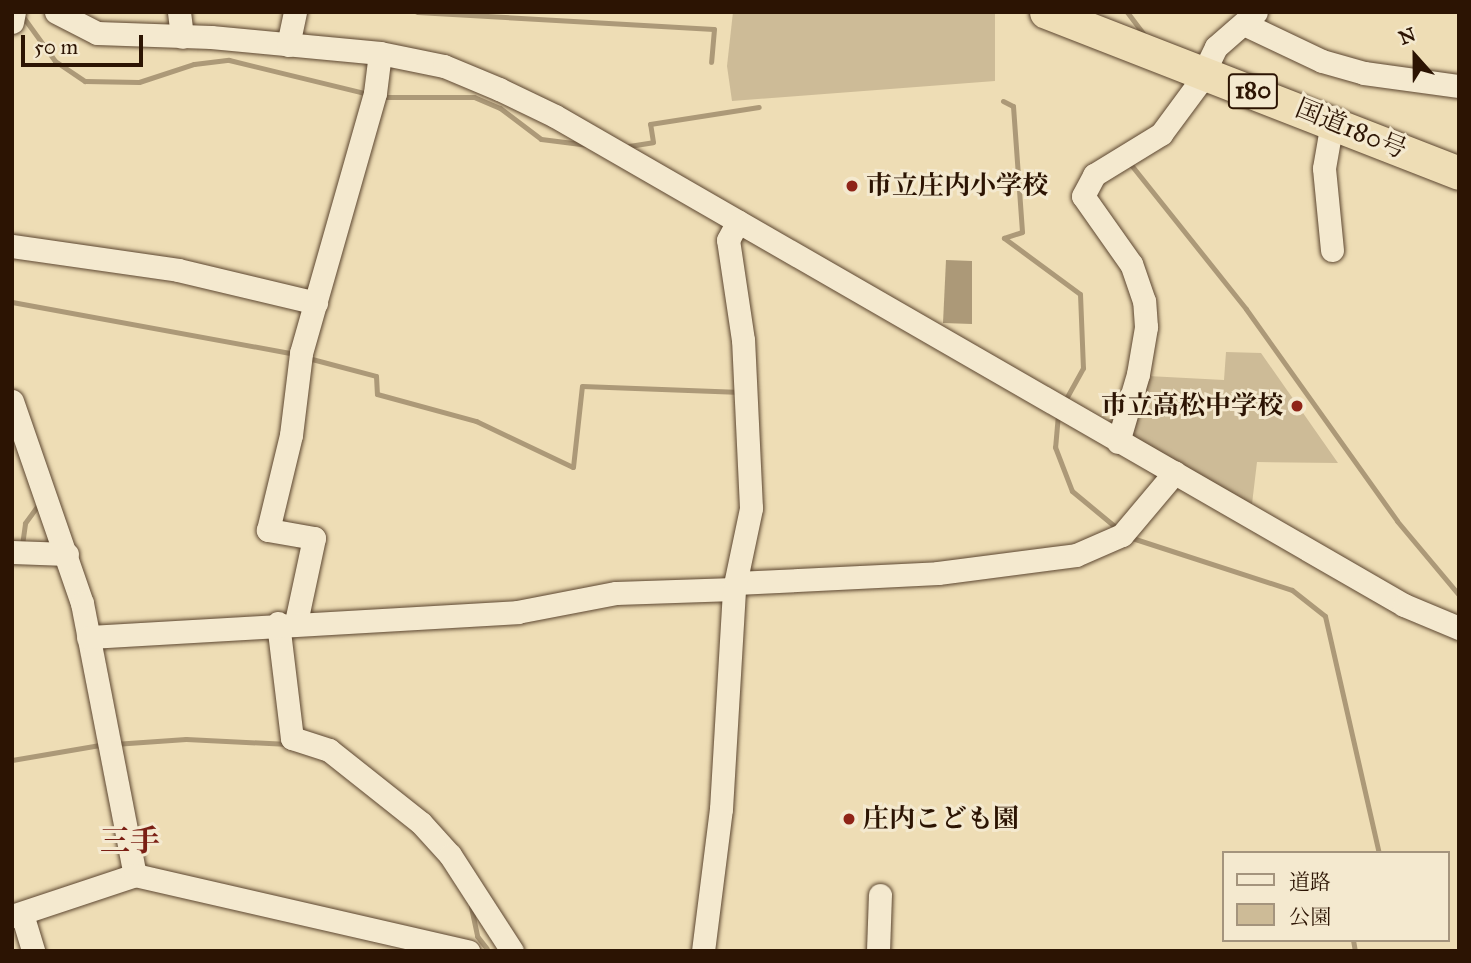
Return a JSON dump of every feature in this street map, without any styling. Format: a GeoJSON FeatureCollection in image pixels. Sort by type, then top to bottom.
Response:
{"type":"FeatureCollection","features":[{"type":"Feature","properties":{"kind":"highway","name":"国道180号"},"geometry":{"type":"LineString","coordinates":[[1046,12],[1204,71],[1459,173]]}},
{"type":"Feature","properties":{"kind":"street"},"geometry":{"type":"LineString","coordinates":[[12,22],[14,12]]}},
{"type":"Feature","properties":{"kind":"street"},"geometry":{"type":"LineString","coordinates":[[56,12],[97,33],[380,53],[444,66],[499,89],[737,221],[1405,605],[1459,628]]}},
{"type":"Feature","properties":{"kind":"street"},"geometry":{"type":"LineString","coordinates":[[179,12],[182,37]]}},
{"type":"Feature","properties":{"kind":"street"},"geometry":{"type":"LineString","coordinates":[[288,45],[295,12]]}},
{"type":"Feature","properties":{"kind":"street"},"geometry":{"type":"LineString","coordinates":[[1118,442],[1138,374],[1146,314],[1131,264],[1083,196],[1094,175],[1161,134],[1204,71],[1216,47],[1250,18],[1322,61],[1364,73],[1459,86]]}},
{"type":"Feature","properties":{"kind":"street"},"geometry":{"type":"LineString","coordinates":[[380,53],[375,95],[300,355],[291,435],[268,530],[314,538],[287,622],[292,737],[329,750],[421,823],[450,855],[512,951]]}},
{"type":"Feature","properties":{"kind":"street"},"geometry":{"type":"LineString","coordinates":[[1332,122],[1324,168],[1332,250]]}},
{"type":"Feature","properties":{"kind":"street"},"geometry":{"type":"LineString","coordinates":[[703,951],[722,809],[739,584],[751,508],[747,392],[728,240],[737,221]]}},
{"type":"Feature","properties":{"kind":"street"},"geometry":{"type":"LineString","coordinates":[[12,246],[178,270],[316,303]]}},
{"type":"Feature","properties":{"kind":"street"},"geometry":{"type":"LineString","coordinates":[[15,412],[54,534],[67,554],[88,637],[135,875]]}},
{"type":"Feature","properties":{"kind":"street"},"geometry":{"type":"LineString","coordinates":[[88,637],[287,622],[517,612],[616,593],[1045,561],[1092,550],[1123,534],[1175,472]]}},
{"type":"Feature","properties":{"kind":"street"},"geometry":{"type":"LineString","coordinates":[[19,552],[67,554]]}},
{"type":"Feature","properties":{"kind":"street"},"geometry":{"type":"LineString","coordinates":[[33,951],[17,915],[135,875],[468,951]]}},
{"type":"Feature","properties":{"kind":"street"},"geometry":{"type":"LineString","coordinates":[[878,951],[880,895]]}},
{"type":"Feature","properties":{"kind":"green space"},"geometry":{"type":"Polygon","coordinates":[[[733,12],[995,12],[995,81],[732,101],[727,66],[733,12]]]}},
{"type":"Feature","properties":{"kind":"green space"},"geometry":{"type":"Polygon","coordinates":[[[1226,352],[1261,353],[1338,463],[1257,462],[1252,504],[1132,437],[1148,376],[1224,380],[1226,352]]]}},
{"type":"Feature","properties":{"kind":"shaded area"},"geometry":{"type":"Polygon","coordinates":[[[946,260],[972,261],[972,324],[943,323],[946,260]]]}},
{"type":"Feature","properties":{"kind":"waterway"},"geometry":{"type":"LineString","coordinates":[[417,12],[714,29],[711,62]]}},
{"type":"Feature","properties":{"kind":"waterway"},"geometry":{"type":"LineString","coordinates":[[1127,12],[1146,37]]}},
{"type":"Feature","properties":{"kind":"waterway"},"geometry":{"type":"LineString","coordinates":[[21,14],[55,61],[85,81],[139,82],[194,64],[229,60],[368,94]]}},
{"type":"Feature","properties":{"kind":"waterway"},"geometry":{"type":"LineString","coordinates":[[381,97],[474,97],[500,108],[541,139],[589,145]]}},
{"type":"Feature","properties":{"kind":"waterway"},"geometry":{"type":"LineString","coordinates":[[1003,101],[1013,106],[1022,232],[1004,238],[1080,294],[1083,368],[1064,402]]}},
{"type":"Feature","properties":{"kind":"waterway"},"geometry":{"type":"LineString","coordinates":[[629,146],[653,142],[650,124],[759,107]]}},
{"type":"Feature","properties":{"kind":"waterway"},"geometry":{"type":"LineString","coordinates":[[1128,161],[1246,309],[1397,521],[1459,595]]}},
{"type":"Feature","properties":{"kind":"waterway"},"geometry":{"type":"LineString","coordinates":[[12,302],[295,354]]}},
{"type":"Feature","properties":{"kind":"waterway"},"geometry":{"type":"LineString","coordinates":[[308,358],[376,376],[377,394],[476,421],[573,467],[582,386],[741,392]]}},
{"type":"Feature","properties":{"kind":"waterway"},"geometry":{"type":"LineString","coordinates":[[1058,414],[1055,447],[1072,491],[1118,529]]}},
{"type":"Feature","properties":{"kind":"waterway"},"geometry":{"type":"LineString","coordinates":[[22,545],[25,523],[39,504]]}},
{"type":"Feature","properties":{"kind":"waterway"},"geometry":{"type":"LineString","coordinates":[[1129,537],[1292,590],[1325,616],[1379,851]]}},
{"type":"Feature","properties":{"kind":"waterway"},"geometry":{"type":"LineString","coordinates":[[114,744],[186,739],[289,744]]}},
{"type":"Feature","properties":{"kind":"waterway"},"geometry":{"type":"LineString","coordinates":[[12,760],[100,745]]}},
{"type":"Feature","properties":{"kind":"waterway"},"geometry":{"type":"LineString","coordinates":[[471,907],[477,936],[487,949]]}},
{"type":"Feature","properties":{"kind":"waterway"},"geometry":{"type":"LineString","coordinates":[[1353,942],[1355,951]]}},
{"type":"Feature","properties":{"kind":"place","name":"市立庄内小学校"},"geometry":{"type":"Point","coordinates":[852,186]}},
{"type":"Feature","properties":{"kind":"place","name":"市立高松中学校"},"geometry":{"type":"Point","coordinates":[1297,406]}},
{"type":"Feature","properties":{"kind":"place","name":"庄内こども園"},"geometry":{"type":"Point","coordinates":[849,819]}},
{"type":"Feature","properties":{"kind":"district","name":"三手"},"geometry":{"type":"Point","coordinates":[130,841]}}]}
